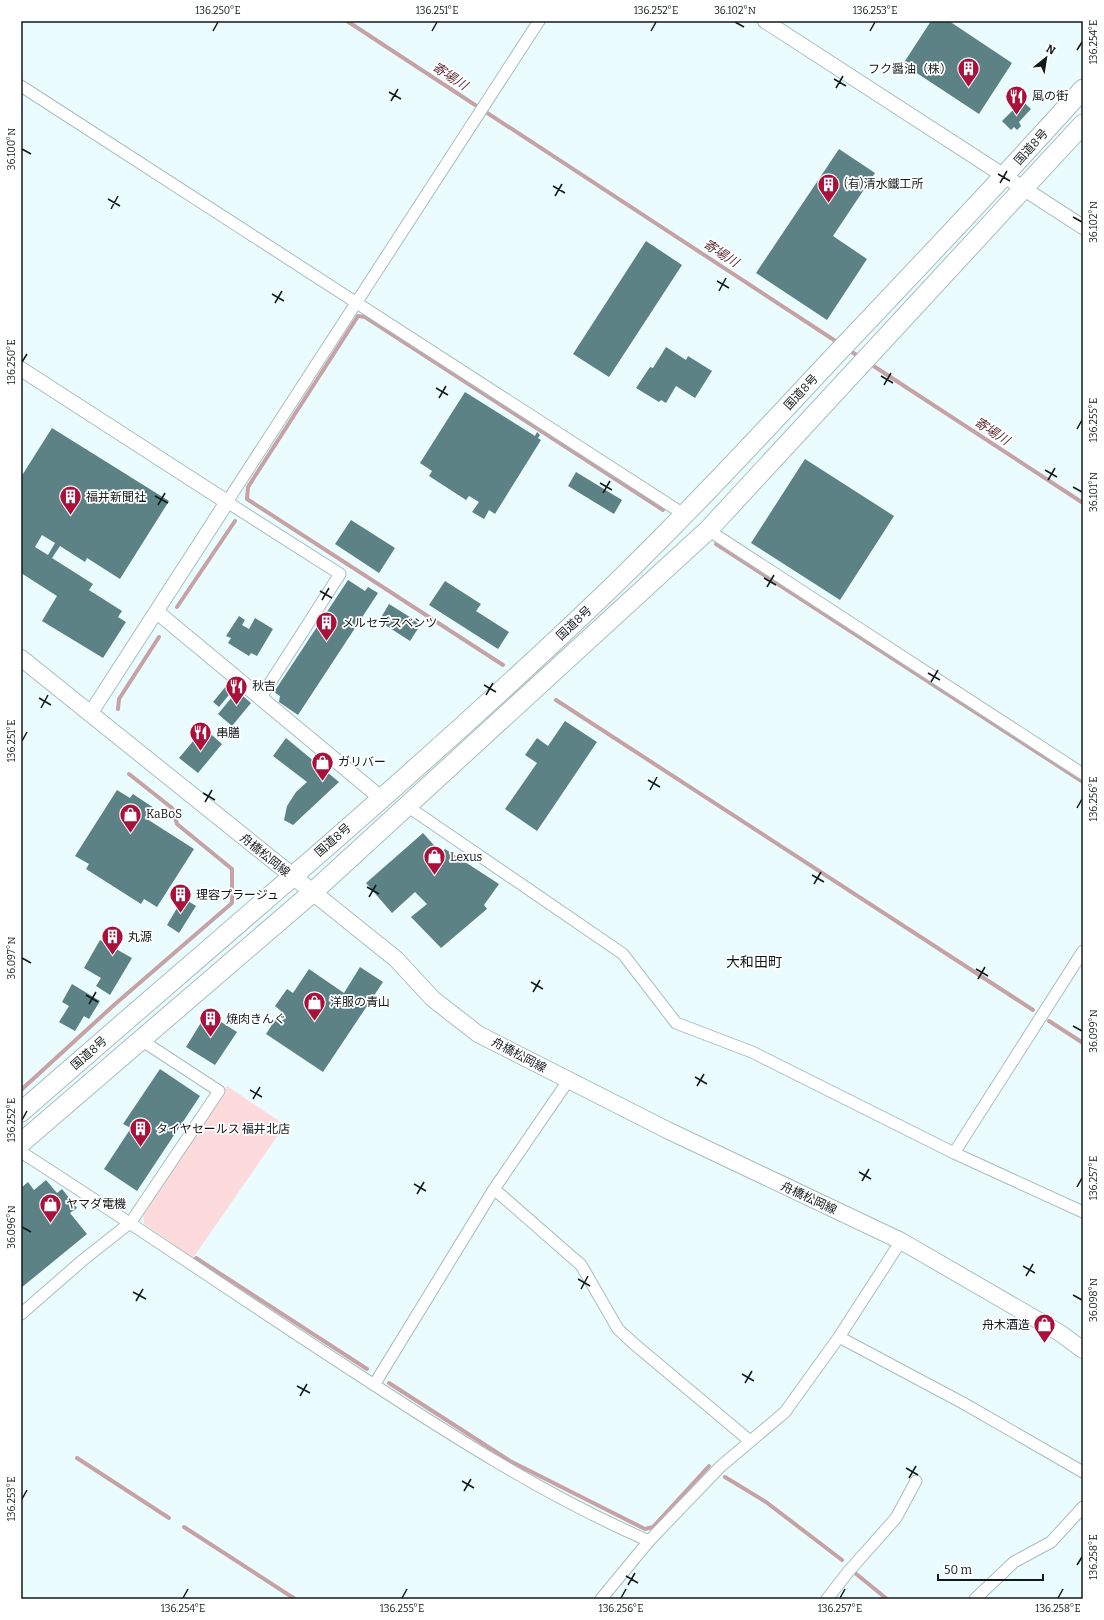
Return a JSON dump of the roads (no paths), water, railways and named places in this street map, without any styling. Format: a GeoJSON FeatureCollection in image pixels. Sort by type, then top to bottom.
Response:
{"type":"FeatureCollection","features":[{"type":"Feature","properties":{"kind":"highway","name":"国道8号"},"geometry":{"type":"LineString","coordinates":[[21,1112],[381,798],[519,674],[685,515],[1005,176],[1083,89]]}},
{"type":"Feature","properties":{"kind":"highway","name":"国道8号"},"geometry":{"type":"LineString","coordinates":[[21,1144],[313,892],[708,530],[1083,124]]}},
{"type":"Feature","properties":{"kind":"main road","name":"舟橋松岡線"},"geometry":{"type":"LineString","coordinates":[[21,658],[291,877],[313,892],[396,959],[433,999],[478,1034],[568,1081],[706,1149],[901,1241],[1060,1333],[1083,1350]]}},
{"type":"Feature","properties":{"kind":"street"},"geometry":{"type":"LineString","coordinates":[[90,714],[539,21]]}},
{"type":"Feature","properties":{"kind":"street"},"geometry":{"type":"LineString","coordinates":[[765,21],[1083,227]]}},
{"type":"Feature","properties":{"kind":"street"},"geometry":{"type":"LineString","coordinates":[[21,86],[356,304],[685,515]]}},
{"type":"Feature","properties":{"kind":"street"},"geometry":{"type":"LineString","coordinates":[[21,369],[340,574],[261,697]]}},
{"type":"Feature","properties":{"kind":"street"},"geometry":{"type":"LineString","coordinates":[[708,530],[1083,774]]}},
{"type":"Feature","properties":{"kind":"street"},"geometry":{"type":"LineString","coordinates":[[157,612],[381,798]]}},
{"type":"Feature","properties":{"kind":"street"},"geometry":{"type":"LineString","coordinates":[[407,806],[623,954],[676,1023],[752,1052],[954,1153],[1083,1212]]}},
{"type":"Feature","properties":{"kind":"street"},"geometry":{"type":"LineString","coordinates":[[954,1153],[1083,951]]}},
{"type":"Feature","properties":{"kind":"street"},"geometry":{"type":"LineString","coordinates":[[21,1314],[83,1260],[131,1222],[219,1091],[141,1040]]}},
{"type":"Feature","properties":{"kind":"street"},"geometry":{"type":"LineString","coordinates":[[374,1385],[494,1189],[568,1081]]}},
{"type":"Feature","properties":{"kind":"street"},"geometry":{"type":"LineString","coordinates":[[21,1152],[131,1222],[413,1412],[526,1480],[597,1518],[649,1541]]}},
{"type":"Feature","properties":{"kind":"street"},"geometry":{"type":"LineString","coordinates":[[494,1189],[580,1265],[618,1329],[632,1343],[750,1441]]}},
{"type":"Feature","properties":{"kind":"street"},"geometry":{"type":"LineString","coordinates":[[601,1599],[649,1541],[721,1466],[785,1412],[839,1337],[901,1241]]}},
{"type":"Feature","properties":{"kind":"street"},"geometry":{"type":"LineString","coordinates":[[839,1337],[963,1403],[1083,1472]]}},
{"type":"Feature","properties":{"kind":"street"},"geometry":{"type":"LineString","coordinates":[[827,1599],[848,1572],[896,1518],[916,1481]]}},
{"type":"Feature","properties":{"kind":"street"},"geometry":{"type":"LineString","coordinates":[[974,1599],[1014,1562],[1051,1542],[1083,1507]]}},
{"type":"Feature","properties":{"kind":"waterway","name":"寄場川"},"geometry":{"type":"LineString","coordinates":[[347,21],[840,344]]}},
{"type":"Feature","properties":{"kind":"waterway"},"geometry":{"type":"LineString","coordinates":[[503,665],[247,499],[248,487],[358,316],[365,317],[663,510]]}},
{"type":"Feature","properties":{"kind":"waterway","name":"寄場川"},"geometry":{"type":"LineString","coordinates":[[847,349],[860,357]]}},
{"type":"Feature","properties":{"kind":"waterway","name":"寄場川"},"geometry":{"type":"LineString","coordinates":[[869,363],[1083,503]]}},
{"type":"Feature","properties":{"kind":"waterway"},"geometry":{"type":"LineString","coordinates":[[177,607],[235,521]]}},
{"type":"Feature","properties":{"kind":"waterway"},"geometry":{"type":"LineString","coordinates":[[716,544],[1083,782]]}},
{"type":"Feature","properties":{"kind":"waterway"},"geometry":{"type":"LineString","coordinates":[[118,709],[119,699],[159,637]]}},
{"type":"Feature","properties":{"kind":"waterway"},"geometry":{"type":"LineString","coordinates":[[556,700],[1033,1010]]}},
{"type":"Feature","properties":{"kind":"waterway"},"geometry":{"type":"LineString","coordinates":[[21,1090],[114,1005],[232,903],[232,869],[177,824],[172,808],[129,774]]}},
{"type":"Feature","properties":{"kind":"waterway"},"geometry":{"type":"LineString","coordinates":[[1049,1021],[1083,1043]]}},
{"type":"Feature","properties":{"kind":"waterway"},"geometry":{"type":"LineString","coordinates":[[196,1258],[367,1369]]}},
{"type":"Feature","properties":{"kind":"waterway"},"geometry":{"type":"LineString","coordinates":[[389,1383],[510,1461],[645,1529],[653,1527],[709,1466]]}},
{"type":"Feature","properties":{"kind":"waterway"},"geometry":{"type":"LineString","coordinates":[[77,1458],[169,1518]]}},
{"type":"Feature","properties":{"kind":"waterway"},"geometry":{"type":"LineString","coordinates":[[725,1477],[766,1502],[842,1560]]}},
{"type":"Feature","properties":{"kind":"waterway"},"geometry":{"type":"LineString","coordinates":[[184,1527],[295,1599]]}},
{"type":"Feature","properties":{"kind":"waterway"},"geometry":{"type":"LineString","coordinates":[[855,1573],[887,1599]]}},
{"type":"Feature","properties":{"kind":"place","name":"フク醤油（株）"},"geometry":{"type":"Point","coordinates":[968,88]}},
{"type":"Feature","properties":{"kind":"place","name":"風の街"},"geometry":{"type":"Point","coordinates":[1017,116]}},
{"type":"Feature","properties":{"kind":"place","name":"(有)清水鐵工所"},"geometry":{"type":"Point","coordinates":[828,204]}},
{"type":"Feature","properties":{"kind":"place","name":"福井新聞社"},"geometry":{"type":"Point","coordinates":[70,516]}},
{"type":"Feature","properties":{"kind":"place","name":"メルセデスベンツ"},"geometry":{"type":"Point","coordinates":[326,642]}},
{"type":"Feature","properties":{"kind":"place","name":"秋吉"},"geometry":{"type":"Point","coordinates":[236,706]}},
{"type":"Feature","properties":{"kind":"place","name":"串膳"},"geometry":{"type":"Point","coordinates":[201,752]}},
{"type":"Feature","properties":{"kind":"place","name":"ガリバー"},"geometry":{"type":"Point","coordinates":[323,782]}},
{"type":"Feature","properties":{"kind":"place","name":"KaBoS"},"geometry":{"type":"Point","coordinates":[130,834]}},
{"type":"Feature","properties":{"kind":"place","name":"Lexus"},"geometry":{"type":"Point","coordinates":[435,876]}},
{"type":"Feature","properties":{"kind":"place","name":"理容プラージュ"},"geometry":{"type":"Point","coordinates":[181,914]}},
{"type":"Feature","properties":{"kind":"place","name":"丸源"},"geometry":{"type":"Point","coordinates":[112,956]}},
{"type":"Feature","properties":{"kind":"place","name":"洋服の青山"},"geometry":{"type":"Point","coordinates":[315,1022]}},
{"type":"Feature","properties":{"kind":"place","name":"焼肉きんぐ"},"geometry":{"type":"Point","coordinates":[211,1038]}},
{"type":"Feature","properties":{"kind":"place","name":"タイヤセールス 福井北店"},"geometry":{"type":"Point","coordinates":[141,1148]}},
{"type":"Feature","properties":{"kind":"place","name":"ヤマダ電機"},"geometry":{"type":"Point","coordinates":[50,1224]}},
{"type":"Feature","properties":{"kind":"place","name":"舟木酒造"},"geometry":{"type":"Point","coordinates":[1045,1344]}},
{"type":"Feature","properties":{"kind":"district","name":"大和田町"},"geometry":{"type":"Point","coordinates":[754,962]}}]}
